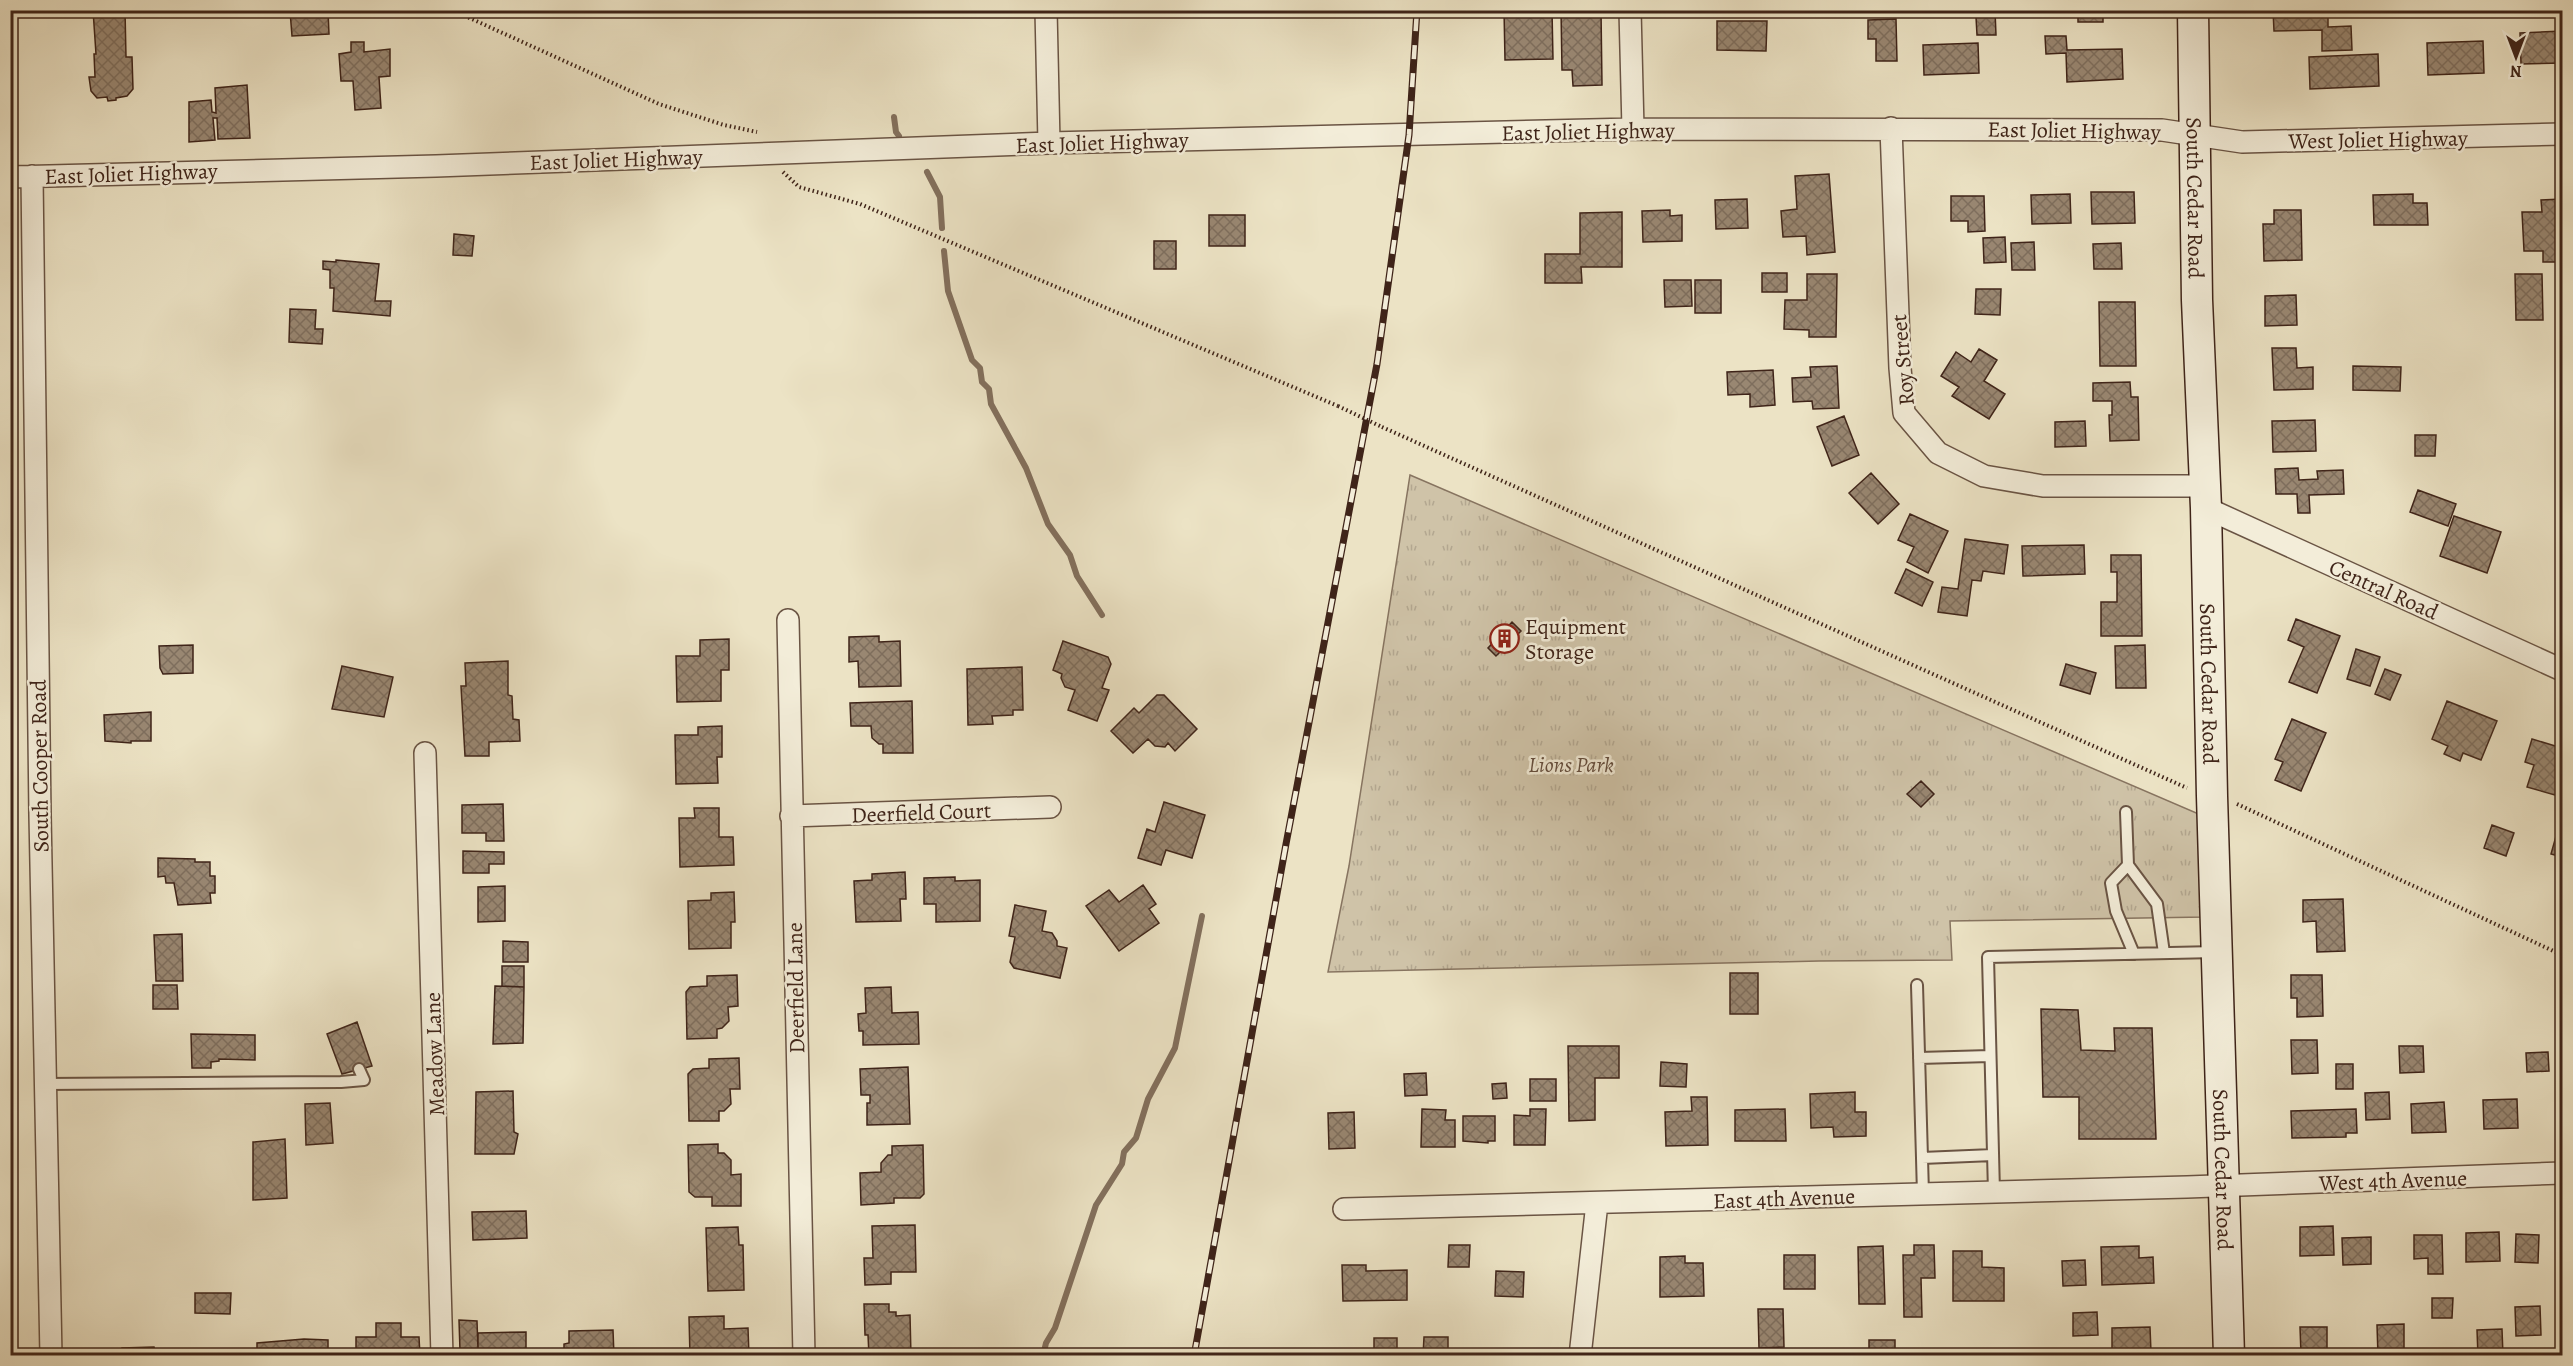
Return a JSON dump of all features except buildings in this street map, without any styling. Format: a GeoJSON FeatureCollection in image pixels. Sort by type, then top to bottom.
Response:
{"type":"FeatureCollection","features":[{"type":"Feature","properties":{"kind":"main road","name":"South Cedar Road"},"geometry":{"type":"LineString","coordinates":[[2193,10],[2194,135],[2229,1356]]}},
{"type":"Feature","properties":{"kind":"street"},"geometry":{"type":"LineString","coordinates":[[1046,10],[1049,143]]}},
{"type":"Feature","properties":{"kind":"street"},"geometry":{"type":"LineString","coordinates":[[1630,10],[1633,129]]}},
{"type":"Feature","properties":{"kind":"street","name":"Roy Street"},"geometry":{"type":"LineString","coordinates":[[1891,128],[1900,368],[1904,412],[1938,453],[1984,476],[2043,486],[2204,497]]}},
{"type":"Feature","properties":{"kind":"street","name":"East Joliet Highway"},"geometry":{"type":"LineString","coordinates":[[10,177],[436,166],[1049,143],[1633,129],[2162,130],[2194,135]]}},
{"type":"Feature","properties":{"kind":"street","name":"West Joliet Highway"},"geometry":{"type":"LineString","coordinates":[[2194,135],[2242,142],[2562,134]]}},
{"type":"Feature","properties":{"kind":"street","name":"South Cooper Road"},"geometry":{"type":"LineString","coordinates":[[32,176],[40,825],[51,1356]]}},
{"type":"Feature","properties":{"kind":"street","name":"Central Road"},"geometry":{"type":"LineString","coordinates":[[2204,497],[2562,670]]}},
{"type":"Feature","properties":{"kind":"street","name":"Deerfield Lane"},"geometry":{"type":"LineString","coordinates":[[788,620],[804,1356]]}},
{"type":"Feature","properties":{"kind":"street","name":"Meadow Lane"},"geometry":{"type":"LineString","coordinates":[[425,753],[442,1356]]}},
{"type":"Feature","properties":{"kind":"street","name":"Deerfield Court"},"geometry":{"type":"LineString","coordinates":[[791,816],[1050,807]]}},
{"type":"Feature","properties":{"kind":"street","name":"West 4th Avenue"},"geometry":{"type":"LineString","coordinates":[[2223,1186],[2562,1173]]}},
{"type":"Feature","properties":{"kind":"street","name":"East 4th Avenue"},"geometry":{"type":"LineString","coordinates":[[1344,1209],[2223,1186]]}},
{"type":"Feature","properties":{"kind":"street"},"geometry":{"type":"LineString","coordinates":[[1580,1356],[1597,1203]]}},
{"type":"Feature","properties":{"kind":"lane"},"geometry":{"type":"LineString","coordinates":[[2126,812],[2128,865],[2157,904],[2163,953]]}},
{"type":"Feature","properties":{"kind":"lane"},"geometry":{"type":"LineString","coordinates":[[2128,865],[2111,883],[2115,911],[2134,954]]}},
{"type":"Feature","properties":{"kind":"lane"},"geometry":{"type":"LineString","coordinates":[[1994,1192],[1988,957],[2216,952]]}},
{"type":"Feature","properties":{"kind":"lane"},"geometry":{"type":"LineString","coordinates":[[1917,985],[1923,1194]]}},
{"type":"Feature","properties":{"kind":"lane"},"geometry":{"type":"LineString","coordinates":[[1919,1058],[1990,1056]]}},
{"type":"Feature","properties":{"kind":"lane"},"geometry":{"type":"LineString","coordinates":[[45,1084],[364,1080],[358,1070]]}},
{"type":"Feature","properties":{"kind":"lane"},"geometry":{"type":"LineString","coordinates":[[1922,1158],[1993,1155]]}},
{"type":"Feature","properties":{"kind":"path"},"geometry":{"type":"LineString","coordinates":[[452,10],[658,104],[764,135]]}},
{"type":"Feature","properties":{"kind":"path"},"geometry":{"type":"LineString","coordinates":[[785,175],[799,187],[860,204],[1338,405],[1382,427],[2190,789]]}},
{"type":"Feature","properties":{"kind":"path"},"geometry":{"type":"LineString","coordinates":[[2236,804],[2562,956]]}},
{"type":"Feature","properties":{"kind":"green space","name":"Lions Park"},"geometry":{"type":"Polygon","coordinates":[[[1410,475],[2201,815],[2205,917],[1950,921],[1952,960],[1328,972],[1349,866],[1410,475]]]}},
{"type":"Feature","properties":{"kind":"waterway"},"geometry":{"type":"LineString","coordinates":[[894,117],[896,132],[899,136]]}},
{"type":"Feature","properties":{"kind":"waterway"},"geometry":{"type":"LineString","coordinates":[[927,172],[940,197],[942,228]]}},
{"type":"Feature","properties":{"kind":"waterway"},"geometry":{"type":"LineString","coordinates":[[944,251],[948,291],[972,360],[980,368],[982,382],[989,389],[991,404],[1026,468],[1048,524],[1070,555],[1077,576],[1102,615]]}},
{"type":"Feature","properties":{"kind":"waterway"},"geometry":{"type":"LineString","coordinates":[[1043,1356],[1046,1343],[1055,1328],[1096,1205],[1122,1164],[1124,1152],[1136,1138],[1148,1099],[1175,1048],[1202,916]]}},
{"type":"Feature","properties":{"kind":"railway"},"geometry":{"type":"LineString","coordinates":[[1194,1356],[1286,844],[1377,364],[1409,135],[1417,10]]}},
{"type":"Feature","properties":{"kind":"place","name":"Equipment Storage"},"geometry":{"type":"Point","coordinates":[1504,639]}}]}
